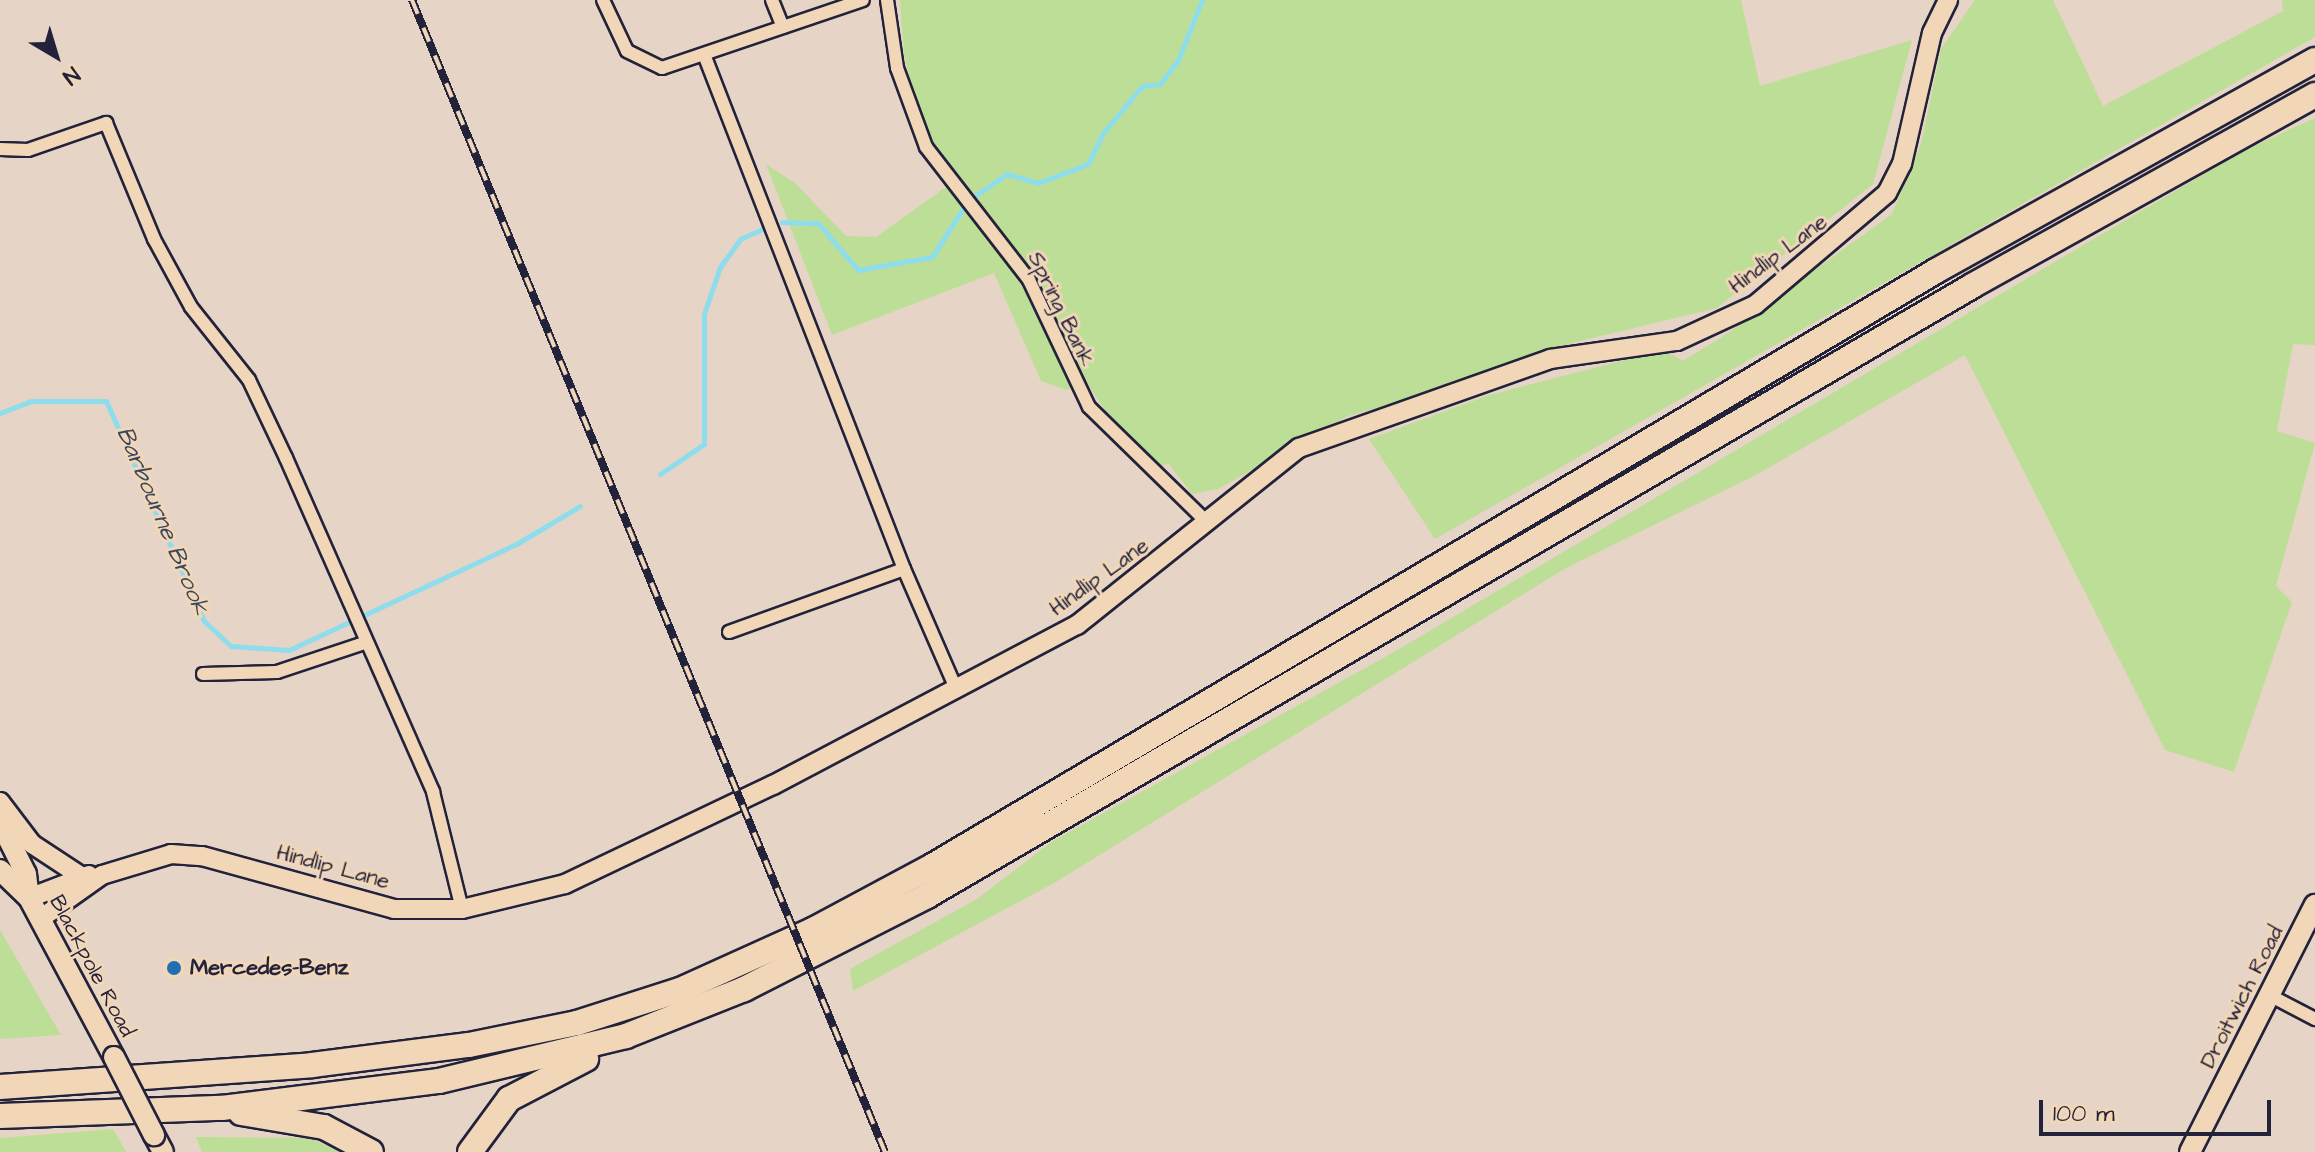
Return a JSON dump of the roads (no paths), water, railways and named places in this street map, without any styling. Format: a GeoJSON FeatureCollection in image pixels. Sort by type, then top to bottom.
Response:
{"type":"FeatureCollection","features":[{"type":"Feature","properties":{"kind":"highway"},"geometry":{"type":"LineString","coordinates":[[0,1087],[312,1065],[469,1045],[577,1023],[693,984],[813,930],[934,865],[1936,271],[2315,60]]}},
{"type":"Feature","properties":{"kind":"highway"},"geometry":{"type":"LineString","coordinates":[[470,1152],[509,1099],[626,1036],[744,989],[927,896],[1972,286],[2315,95]]}},
{"type":"Feature","properties":{"kind":"highway"},"geometry":{"type":"LineString","coordinates":[[0,1116],[222,1108],[439,1081],[626,1036]]}},
{"type":"Feature","properties":{"kind":"highway"},"geometry":{"type":"LineString","coordinates":[[222,1108],[324,1127],[371,1152]]}},
{"type":"Feature","properties":{"kind":"main road","name":"Blackpole Road"},"geometry":{"type":"LineString","coordinates":[[0,822],[26,874],[29,898]]}},
{"type":"Feature","properties":{"kind":"main road","name":"Blackpole Road"},"geometry":{"type":"LineString","coordinates":[[0,870],[29,898],[159,1144]]}},
{"type":"Feature","properties":{"kind":"main road","name":"Droitwich Road"},"geometry":{"type":"LineString","coordinates":[[2190,1152],[2315,905]]}},
{"type":"Feature","properties":{"kind":"street"},"geometry":{"type":"LineString","coordinates":[[603,0],[627,51],[644,63],[662,68],[705,57],[863,0]]}},
{"type":"Feature","properties":{"kind":"street"},"geometry":{"type":"LineString","coordinates":[[772,0],[783,27]]}},
{"type":"Feature","properties":{"kind":"street","name":"Spring Bank"},"geometry":{"type":"LineString","coordinates":[[887,0],[897,68],[926,147],[1029,280],[1089,407],[1208,523]]}},
{"type":"Feature","properties":{"kind":"street","name":"Hindlip Lane"},"geometry":{"type":"LineString","coordinates":[[40,919],[102,875],[142,859],[187,854],[394,909],[462,909],[565,884],[957,691],[1077,625],[1299,448],[1550,359],[1677,341],[1755,305],[1887,193],[1902,164],[1932,33],[1948,0]]}},
{"type":"Feature","properties":{"kind":"street"},"geometry":{"type":"LineString","coordinates":[[705,57],[904,569],[957,691]]}},
{"type":"Feature","properties":{"kind":"street"},"geometry":{"type":"LineString","coordinates":[[0,149],[28,150],[106,123],[154,239],[191,307],[249,380],[346,604],[433,792],[462,909]]}},
{"type":"Feature","properties":{"kind":"street"},"geometry":{"type":"LineString","coordinates":[[729,632],[904,569]]}},
{"type":"Feature","properties":{"kind":"street"},"geometry":{"type":"LineString","coordinates":[[203,674],[277,672],[364,643]]}},
{"type":"Feature","properties":{"kind":"street"},"geometry":{"type":"LineString","coordinates":[[0,802],[32,844],[79,875]]}},
{"type":"Feature","properties":{"kind":"street","name":"Hindlip Lane"},"geometry":{"type":"LineString","coordinates":[[29,898],[79,875],[102,875]]}},
{"type":"Feature","properties":{"kind":"street"},"geometry":{"type":"LineString","coordinates":[[2271,996],[2315,1019]]}},
{"type":"Feature","properties":{"kind":"waterway","name":"Barbourne Brook"},"geometry":{"type":"LineString","coordinates":[[973,197],[1007,174],[1038,183],[1088,164],[1103,133],[1142,86],[1160,84],[1178,60],[1202,0]]}},
{"type":"Feature","properties":{"kind":"waterway","name":"Barbourne Brook"},"geometry":{"type":"LineString","coordinates":[[782,222],[818,223],[858,270],[932,257],[964,207]]}},
{"type":"Feature","properties":{"kind":"waterway","name":"Barbourne Brook"},"geometry":{"type":"LineString","coordinates":[[660,474],[704,444],[704,314],[720,267],[740,239],[762,229]]}},
{"type":"Feature","properties":{"kind":"waterway","name":"Barbourne Brook"},"geometry":{"type":"LineString","coordinates":[[0,413],[31,401],[106,401],[204,621],[231,646],[289,650],[518,543],[580,506]]}},
{"type":"Feature","properties":{"kind":"railway"},"geometry":{"type":"LineString","coordinates":[[412,0],[885,1152]]}},
{"type":"Feature","properties":{"kind":"place","name":"Mercedes-Benz"},"geometry":{"type":"Point","coordinates":[174,968]}}]}
